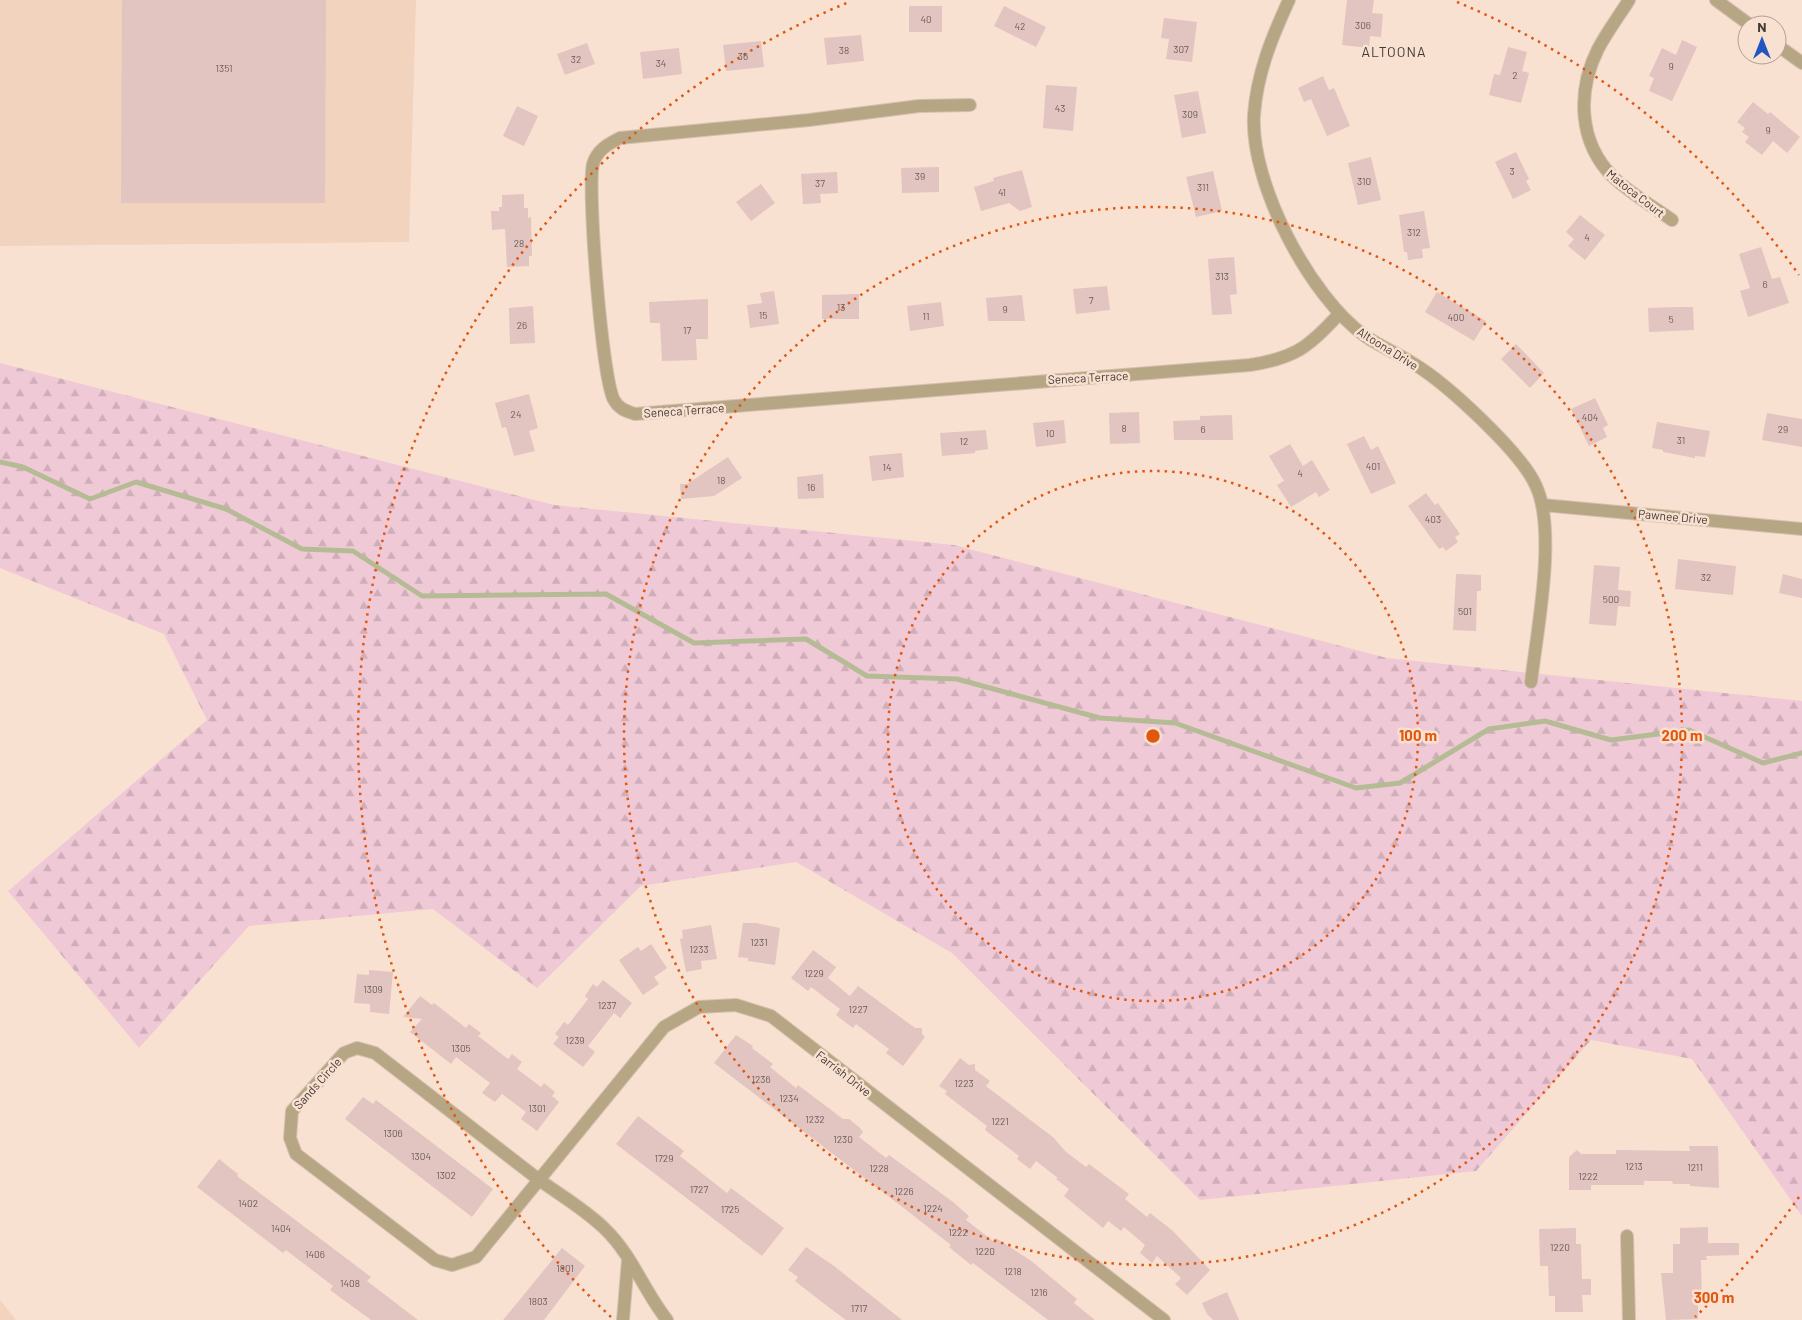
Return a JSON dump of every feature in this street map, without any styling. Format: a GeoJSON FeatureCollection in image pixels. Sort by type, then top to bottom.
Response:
{"type":"FeatureCollection","features":[{"type":"Feature","properties":{"kind":"street","name":"Altoona Drive"},"geometry":{"type":"LineString","coordinates":[[1289,0],[1266,51],[1258,82],[1254,116],[1260,164],[1279,218],[1297,256],[1321,293],[1339,314],[1366,337],[1415,364],[1445,386],[1526,468],[1536,485],[1543,505],[1545,522],[1543,586],[1532,682]]}},
{"type":"Feature","properties":{"kind":"street","name":"Matoca Court"},"geometry":{"type":"LineString","coordinates":[[1629,0],[1598,48],[1589,70],[1583,112],[1585,128],[1591,147],[1601,164],[1614,178],[1672,220]]}},
{"type":"Feature","properties":{"kind":"street"},"geometry":{"type":"LineString","coordinates":[[1716,0],[1737,15]]}},
{"type":"Feature","properties":{"kind":"street"},"geometry":{"type":"LineString","coordinates":[[1787,52],[1802,63]]}},
{"type":"Feature","properties":{"kind":"street","name":"Seneca Terrace"},"geometry":{"type":"LineString","coordinates":[[970,105],[919,106],[809,120],[620,138],[608,144],[599,153],[593,164],[592,207],[603,343],[613,398],[619,406],[635,414],[1250,365],[1273,361],[1294,354],[1313,342],[1339,314]]}},
{"type":"Feature","properties":{"kind":"street","name":"Pawnee Drive"},"geometry":{"type":"LineString","coordinates":[[1543,505],[1802,529]]}},
{"type":"Feature","properties":{"kind":"street","name":"Farrish Drive"},"geometry":{"type":"LineString","coordinates":[[538,1179],[664,1027],[699,1007],[736,1006],[771,1016],[1164,1320]]}},
{"type":"Feature","properties":{"kind":"street","name":"Sands Circle"},"geometry":{"type":"LineString","coordinates":[[538,1179],[476,1257],[452,1265],[436,1260],[296,1154],[290,1138],[292,1111],[344,1053],[357,1048],[375,1053],[604,1228],[618,1243],[644,1283],[652,1302],[667,1320]]}},
{"type":"Feature","properties":{"kind":"street"},"geometry":{"type":"LineString","coordinates":[[1627,1236],[1629,1320]]}},
{"type":"Feature","properties":{"kind":"street"},"geometry":{"type":"LineString","coordinates":[[623,1320],[628,1260]]}},
{"type":"Feature","properties":{"kind":"shaded area"},"geometry":{"type":"Polygon","coordinates":[[[0,0],[416,0],[409,242],[0,246],[0,0]]]}},
{"type":"Feature","properties":{"kind":"shaded area"},"geometry":{"type":"Polygon","coordinates":[[[0,1300],[16,1320],[0,1320],[0,1300]]]}},
{"type":"Feature","properties":{"kind":"green space"},"geometry":{"type":"Polygon","coordinates":[[[0,363],[554,505],[954,545],[1387,658],[1802,701],[1802,1216],[1692,1059],[1591,1040],[1476,1171],[1200,1200],[952,953],[796,862],[641,886],[537,988],[433,909],[249,926],[139,1048],[8,891],[207,720],[164,634],[0,568],[0,363]]]}},
{"type":"Feature","properties":{"kind":"building"},"geometry":{"type":"Polygon","coordinates":[[[122,0],[326,0],[325,203],[121,203],[122,0]]]}},
{"type":"Feature","properties":{"kind":"building"},"geometry":{"type":"Polygon","coordinates":[[[1347,0],[1374,0],[1372,13],[1383,14],[1381,37],[1370,36],[1369,48],[1342,45],[1347,0]]]}},
{"type":"Feature","properties":{"kind":"building"},"geometry":{"type":"Polygon","coordinates":[[[909,6],[942,6],[942,32],[909,32],[909,6]]]}},
{"type":"Feature","properties":{"kind":"building"},"geometry":{"type":"Polygon","coordinates":[[[1004,6],[1046,27],[1036,47],[994,26],[1004,6]]]}},
{"type":"Feature","properties":{"kind":"building"},"geometry":{"type":"Polygon","coordinates":[[[1164,18],[1197,22],[1192,62],[1166,59],[1169,39],[1161,38],[1164,18]]]}},
{"type":"Feature","properties":{"kind":"building"},"geometry":{"type":"Polygon","coordinates":[[[861,35],[864,61],[827,65],[824,38],[861,35]]]}},
{"type":"Feature","properties":{"kind":"building"},"geometry":{"type":"Polygon","coordinates":[[[1682,40],[1697,47],[1672,101],[1649,91],[1654,78],[1649,76],[1662,48],[1676,55],[1682,40]]]}},
{"type":"Feature","properties":{"kind":"building"},"geometry":{"type":"Polygon","coordinates":[[[761,41],[764,67],[726,71],[723,45],[761,41]]]}},
{"type":"Feature","properties":{"kind":"building"},"geometry":{"type":"Polygon","coordinates":[[[587,43],[595,64],[565,75],[557,54],[587,43]]]}},
{"type":"Feature","properties":{"kind":"building"},"geometry":{"type":"Polygon","coordinates":[[[1508,47],[1527,52],[1522,71],[1529,73],[1521,103],[1489,95],[1494,74],[1500,75],[1508,47]]]}},
{"type":"Feature","properties":{"kind":"building"},"geometry":{"type":"Polygon","coordinates":[[[679,48],[682,74],[643,79],[640,52],[679,48]]]}},
{"type":"Feature","properties":{"kind":"building"},"geometry":{"type":"Polygon","coordinates":[[[1323,76],[1329,90],[1334,88],[1350,126],[1327,136],[1311,99],[1304,102],[1298,88],[1323,76]]]}},
{"type":"Feature","properties":{"kind":"building"},"geometry":{"type":"Polygon","coordinates":[[[1046,85],[1077,87],[1073,131],[1043,128],[1046,85]]]}},
{"type":"Feature","properties":{"kind":"building"},"geometry":{"type":"Polygon","coordinates":[[[1198,91],[1206,133],[1182,138],[1174,95],[1198,91]]]}},
{"type":"Feature","properties":{"kind":"building"},"geometry":{"type":"Polygon","coordinates":[[[1753,102],[1768,114],[1770,112],[1800,137],[1787,153],[1773,141],[1762,155],[1745,142],[1749,137],[1742,132],[1745,128],[1737,122],[1753,102]]]}},
{"type":"Feature","properties":{"kind":"building"},"geometry":{"type":"Polygon","coordinates":[[[517,106],[538,116],[524,146],[503,136],[517,106]]]}},
{"type":"Feature","properties":{"kind":"building"},"geometry":{"type":"Polygon","coordinates":[[[1516,152],[1529,179],[1526,181],[1531,190],[1513,199],[1495,162],[1516,152]]]}},
{"type":"Feature","properties":{"kind":"building"},"geometry":{"type":"Polygon","coordinates":[[[1371,157],[1381,200],[1358,205],[1348,163],[1371,157]]]}},
{"type":"Feature","properties":{"kind":"building"},"geometry":{"type":"Polygon","coordinates":[[[939,167],[939,192],[902,193],[901,168],[939,167]]]}},
{"type":"Feature","properties":{"kind":"building"},"geometry":{"type":"Polygon","coordinates":[[[1022,170],[1032,207],[1020,211],[1009,203],[981,211],[974,187],[994,181],[993,178],[1022,170]]]}},
{"type":"Feature","properties":{"kind":"building"},"geometry":{"type":"Polygon","coordinates":[[[1213,171],[1222,211],[1196,217],[1186,177],[1213,171]]]}},
{"type":"Feature","properties":{"kind":"building"},"geometry":{"type":"Polygon","coordinates":[[[837,172],[838,193],[820,194],[821,203],[803,204],[801,174],[837,172]]]}},
{"type":"Feature","properties":{"kind":"building"},"geometry":{"type":"Polygon","coordinates":[[[761,184],[775,203],[751,221],[736,202],[761,184]]]}},
{"type":"Feature","properties":{"kind":"building"},"geometry":{"type":"Polygon","coordinates":[[[524,194],[524,208],[528,208],[528,218],[531,217],[532,256],[529,256],[529,266],[507,267],[505,229],[492,230],[491,211],[499,211],[499,207],[502,207],[502,195],[524,194]]]}},
{"type":"Feature","properties":{"kind":"building"},"geometry":{"type":"Polygon","coordinates":[[[1424,211],[1430,248],[1422,249],[1423,258],[1408,260],[1407,252],[1404,252],[1399,215],[1424,211]]]}},
{"type":"Feature","properties":{"kind":"building"},"geometry":{"type":"Polygon","coordinates":[[[1580,215],[1605,235],[1585,260],[1568,246],[1574,239],[1566,232],[1580,215]]]}},
{"type":"Feature","properties":{"kind":"building"},"geometry":{"type":"Polygon","coordinates":[[[1761,247],[1772,279],[1780,277],[1789,303],[1748,317],[1740,291],[1750,288],[1739,254],[1761,247]]]}},
{"type":"Feature","properties":{"kind":"building"},"geometry":{"type":"Polygon","coordinates":[[[1234,257],[1237,294],[1230,295],[1232,314],[1212,315],[1208,259],[1234,257]]]}},
{"type":"Feature","properties":{"kind":"building"},"geometry":{"type":"Polygon","coordinates":[[[1107,286],[1110,310],[1076,314],[1073,289],[1107,286]]]}},
{"type":"Feature","properties":{"kind":"building"},"geometry":{"type":"Polygon","coordinates":[[[774,291],[779,324],[750,328],[747,305],[762,303],[760,293],[774,291]]]}},
{"type":"Feature","properties":{"kind":"building"},"geometry":{"type":"Polygon","coordinates":[[[1437,292],[1486,321],[1474,341],[1425,312],[1437,292]]]}},
{"type":"Feature","properties":{"kind":"building"},"geometry":{"type":"Polygon","coordinates":[[[859,294],[859,319],[822,319],[822,295],[859,294]]]}},
{"type":"Feature","properties":{"kind":"building"},"geometry":{"type":"Polygon","coordinates":[[[1022,295],[1025,321],[988,321],[986,298],[1022,295]]]}},
{"type":"Feature","properties":{"kind":"building"},"geometry":{"type":"Polygon","coordinates":[[[708,299],[708,339],[696,339],[697,360],[662,361],[660,323],[650,323],[649,302],[708,299]]]}},
{"type":"Feature","properties":{"kind":"building"},"geometry":{"type":"Polygon","coordinates":[[[941,302],[944,326],[910,331],[907,306],[941,302]]]}},
{"type":"Feature","properties":{"kind":"building"},"geometry":{"type":"Polygon","coordinates":[[[533,306],[535,343],[510,344],[509,308],[533,306]]]}},
{"type":"Feature","properties":{"kind":"building"},"geometry":{"type":"Polygon","coordinates":[[[1693,307],[1694,330],[1649,332],[1648,308],[1693,307]]]}},
{"type":"Feature","properties":{"kind":"building"},"geometry":{"type":"Polygon","coordinates":[[[1516,344],[1544,373],[1530,388],[1501,359],[1516,344]]]}},
{"type":"Feature","properties":{"kind":"building"},"geometry":{"type":"Polygon","coordinates":[[[529,394],[538,428],[529,431],[535,451],[514,456],[506,427],[502,428],[495,403],[529,394]]]}},
{"type":"Feature","properties":{"kind":"building"},"geometry":{"type":"Polygon","coordinates":[[[1595,398],[1608,425],[1603,428],[1607,437],[1589,446],[1571,409],[1595,398]]]}},
{"type":"Feature","properties":{"kind":"building"},"geometry":{"type":"Polygon","coordinates":[[[1139,412],[1140,443],[1110,444],[1109,413],[1139,412]]]}},
{"type":"Feature","properties":{"kind":"building"},"geometry":{"type":"Polygon","coordinates":[[[1767,413],[1802,419],[1802,447],[1762,440],[1767,413]]]}},
{"type":"Feature","properties":{"kind":"building"},"geometry":{"type":"Polygon","coordinates":[[[1232,415],[1233,440],[1174,440],[1173,421],[1200,420],[1200,416],[1232,415]]]}},
{"type":"Feature","properties":{"kind":"building"},"geometry":{"type":"Polygon","coordinates":[[[1064,420],[1066,443],[1036,447],[1033,423],[1064,420]]]}},
{"type":"Feature","properties":{"kind":"building"},"geometry":{"type":"Polygon","coordinates":[[[1657,422],[1710,431],[1705,457],[1695,456],[1695,458],[1652,448],[1657,422]]]}},
{"type":"Feature","properties":{"kind":"building"},"geometry":{"type":"Polygon","coordinates":[[[986,430],[988,449],[975,451],[975,453],[942,456],[940,433],[986,430]]]}},
{"type":"Feature","properties":{"kind":"building"},"geometry":{"type":"Polygon","coordinates":[[[1364,436],[1371,450],[1378,446],[1396,483],[1371,494],[1347,444],[1364,436]]]}},
{"type":"Feature","properties":{"kind":"building"},"geometry":{"type":"Polygon","coordinates":[[[1290,444],[1303,466],[1312,460],[1330,490],[1319,497],[1316,492],[1291,507],[1277,485],[1284,481],[1269,456],[1290,444]]]}},
{"type":"Feature","properties":{"kind":"building"},"geometry":{"type":"Polygon","coordinates":[[[902,453],[904,477],[872,481],[869,456],[902,453]]]}},
{"type":"Feature","properties":{"kind":"building"},"geometry":{"type":"Polygon","coordinates":[[[728,457],[742,478],[714,496],[681,499],[680,484],[687,484],[728,457]]]}},
{"type":"Feature","properties":{"kind":"building"},"geometry":{"type":"Polygon","coordinates":[[[823,474],[824,498],[798,499],[797,477],[823,474]]]}},
{"type":"Feature","properties":{"kind":"building"},"geometry":{"type":"Polygon","coordinates":[[[1426,493],[1435,505],[1438,503],[1460,534],[1455,537],[1458,542],[1446,551],[1443,547],[1439,549],[1408,506],[1426,493]]]}},
{"type":"Feature","properties":{"kind":"building"},"geometry":{"type":"Polygon","coordinates":[[[1678,559],[1736,566],[1733,595],[1675,589],[1678,559]]]}},
{"type":"Feature","properties":{"kind":"building"},"geometry":{"type":"Polygon","coordinates":[[[1594,565],[1620,567],[1618,590],[1631,591],[1630,607],[1618,606],[1616,626],[1589,624],[1594,565]]]}},
{"type":"Feature","properties":{"kind":"building"},"geometry":{"type":"Polygon","coordinates":[[[1456,574],[1481,575],[1481,591],[1477,591],[1476,631],[1453,630],[1456,574]]]}},
{"type":"Feature","properties":{"kind":"building"},"geometry":{"type":"Polygon","coordinates":[[[1783,574],[1802,579],[1802,598],[1779,593],[1783,574]]]}},
{"type":"Feature","properties":{"kind":"building"},"geometry":{"type":"Polygon","coordinates":[[[743,923],[756,923],[780,928],[775,965],[748,961],[748,958],[738,957],[743,923]]]}},
{"type":"Feature","properties":{"kind":"building"},"geometry":{"type":"Polygon","coordinates":[[[711,925],[717,959],[701,961],[702,969],[686,972],[680,939],[683,938],[682,930],[711,925]]]}},
{"type":"Feature","properties":{"kind":"building"},"geometry":{"type":"Polygon","coordinates":[[[651,944],[667,968],[654,977],[659,984],[643,995],[619,960],[638,947],[641,951],[651,944]]]}},
{"type":"Feature","properties":{"kind":"building"},"geometry":{"type":"Polygon","coordinates":[[[813,950],[836,967],[828,978],[850,996],[858,986],[915,1028],[922,1028],[922,1034],[925,1037],[903,1066],[886,1053],[889,1049],[856,1024],[853,1028],[836,1015],[840,1009],[811,987],[808,991],[791,978],[813,950]]]}},
{"type":"Feature","properties":{"kind":"building"},"geometry":{"type":"Polygon","coordinates":[[[369,970],[393,972],[389,1014],[370,1012],[370,1004],[354,1003],[357,974],[369,975],[369,970]]]}},
{"type":"Feature","properties":{"kind":"building"},"geometry":{"type":"Polygon","coordinates":[[[603,980],[632,1003],[620,1018],[614,1013],[588,1046],[595,1052],[583,1067],[553,1044],[559,1037],[555,1034],[564,1022],[568,1025],[588,999],[585,996],[593,984],[597,987],[603,980]]]}},
{"type":"Feature","properties":{"kind":"building"},"geometry":{"type":"Polygon","coordinates":[[[420,996],[432,1005],[434,1003],[466,1028],[469,1024],[481,1033],[478,1036],[508,1059],[512,1054],[522,1062],[517,1069],[541,1087],[544,1083],[555,1092],[552,1096],[559,1102],[537,1131],[521,1119],[526,1112],[502,1094],[495,1102],[482,1093],[490,1083],[456,1057],[451,1064],[410,1032],[422,1019],[403,1017],[420,996]]]}},
{"type":"Feature","properties":{"kind":"building"},"geometry":{"type":"Polygon","coordinates":[[[736,1035],[753,1046],[752,1048],[773,1064],[770,1067],[796,1088],[798,1085],[843,1119],[849,1119],[860,1128],[863,1132],[859,1137],[886,1158],[889,1155],[953,1202],[969,1216],[966,1220],[993,1241],[996,1238],[1030,1260],[1077,1299],[1074,1303],[1095,1320],[1048,1320],[973,1263],[971,1265],[949,1247],[951,1245],[714,1063],[736,1035]]]}},
{"type":"Feature","properties":{"kind":"building"},"geometry":{"type":"Polygon","coordinates":[[[960,1058],[969,1065],[975,1064],[975,1070],[990,1081],[986,1086],[1054,1138],[1065,1151],[1086,1167],[1089,1164],[1129,1194],[1125,1199],[1147,1217],[1150,1213],[1173,1231],[1210,1270],[1187,1295],[1175,1284],[1181,1278],[1157,1256],[1152,1263],[1140,1253],[1145,1245],[1124,1227],[1121,1231],[1108,1221],[1103,1228],[1064,1196],[1069,1189],[1056,1179],[1058,1178],[1036,1161],[1030,1169],[1017,1159],[1019,1156],[985,1130],[987,1126],[945,1094],[947,1091],[939,1086],[960,1058]]]}},
{"type":"Feature","properties":{"kind":"building"},"geometry":{"type":"Polygon","coordinates":[[[363,1097],[373,1104],[376,1100],[493,1189],[472,1217],[345,1119],[363,1097]]]}},
{"type":"Feature","properties":{"kind":"building"},"geometry":{"type":"Polygon","coordinates":[[[638,1116],[684,1151],[680,1156],[727,1193],[731,1188],[784,1228],[762,1256],[616,1144],[638,1116]]]}},
{"type":"Feature","properties":{"kind":"building"},"geometry":{"type":"Polygon","coordinates":[[[1689,1146],[1718,1146],[1719,1188],[1673,1184],[1672,1181],[1644,1181],[1644,1185],[1591,1185],[1591,1190],[1569,1190],[1569,1157],[1577,1150],[1581,1154],[1616,1154],[1616,1150],[1690,1151],[1689,1146]]]}},
{"type":"Feature","properties":{"kind":"building"},"geometry":{"type":"Polygon","coordinates":[[[219,1159],[238,1174],[237,1176],[371,1277],[367,1281],[418,1320],[371,1320],[330,1290],[333,1286],[286,1250],[283,1253],[197,1187],[219,1159]]]}},
{"type":"Feature","properties":{"kind":"building"},"geometry":{"type":"Polygon","coordinates":[[[1708,1227],[1708,1243],[1739,1243],[1739,1255],[1706,1256],[1707,1260],[1701,1260],[1702,1301],[1698,1301],[1698,1319],[1666,1320],[1661,1273],[1673,1273],[1673,1244],[1680,1244],[1680,1228],[1708,1227]]]}},
{"type":"Feature","properties":{"kind":"building"},"geometry":{"type":"Polygon","coordinates":[[[1576,1228],[1576,1244],[1581,1244],[1582,1279],[1591,1279],[1591,1295],[1582,1295],[1583,1312],[1555,1312],[1555,1296],[1549,1296],[1548,1266],[1540,1266],[1539,1229],[1576,1228]]]}},
{"type":"Feature","properties":{"kind":"building"},"geometry":{"type":"Polygon","coordinates":[[[806,1247],[834,1266],[902,1320],[846,1320],[831,1309],[795,1281],[798,1277],[788,1270],[806,1247]]]}},
{"type":"Feature","properties":{"kind":"building"},"geometry":{"type":"Polygon","coordinates":[[[562,1248],[585,1266],[544,1320],[503,1320],[562,1248]]]}},
{"type":"Feature","properties":{"kind":"building"},"geometry":{"type":"Polygon","coordinates":[[[1227,1292],[1239,1320],[1213,1320],[1207,1314],[1202,1303],[1227,1292]]]}},
{"type":"Feature","properties":{"kind":"waterway"},"geometry":{"type":"LineString","coordinates":[[0,462],[23,467],[90,499],[136,482],[226,509],[302,549],[353,551],[422,596],[606,594],[694,643],[806,639],[867,676],[957,679],[1100,718],[1175,723],[1356,788],[1400,783],[1489,729],[1545,721],[1611,740],[1689,730],[1763,763],[1802,753]]}},
{"type":"Feature","properties":{"kind":"district","name":"ALTOONA"},"geometry":{"type":"Point","coordinates":[1394,51]}}]}
